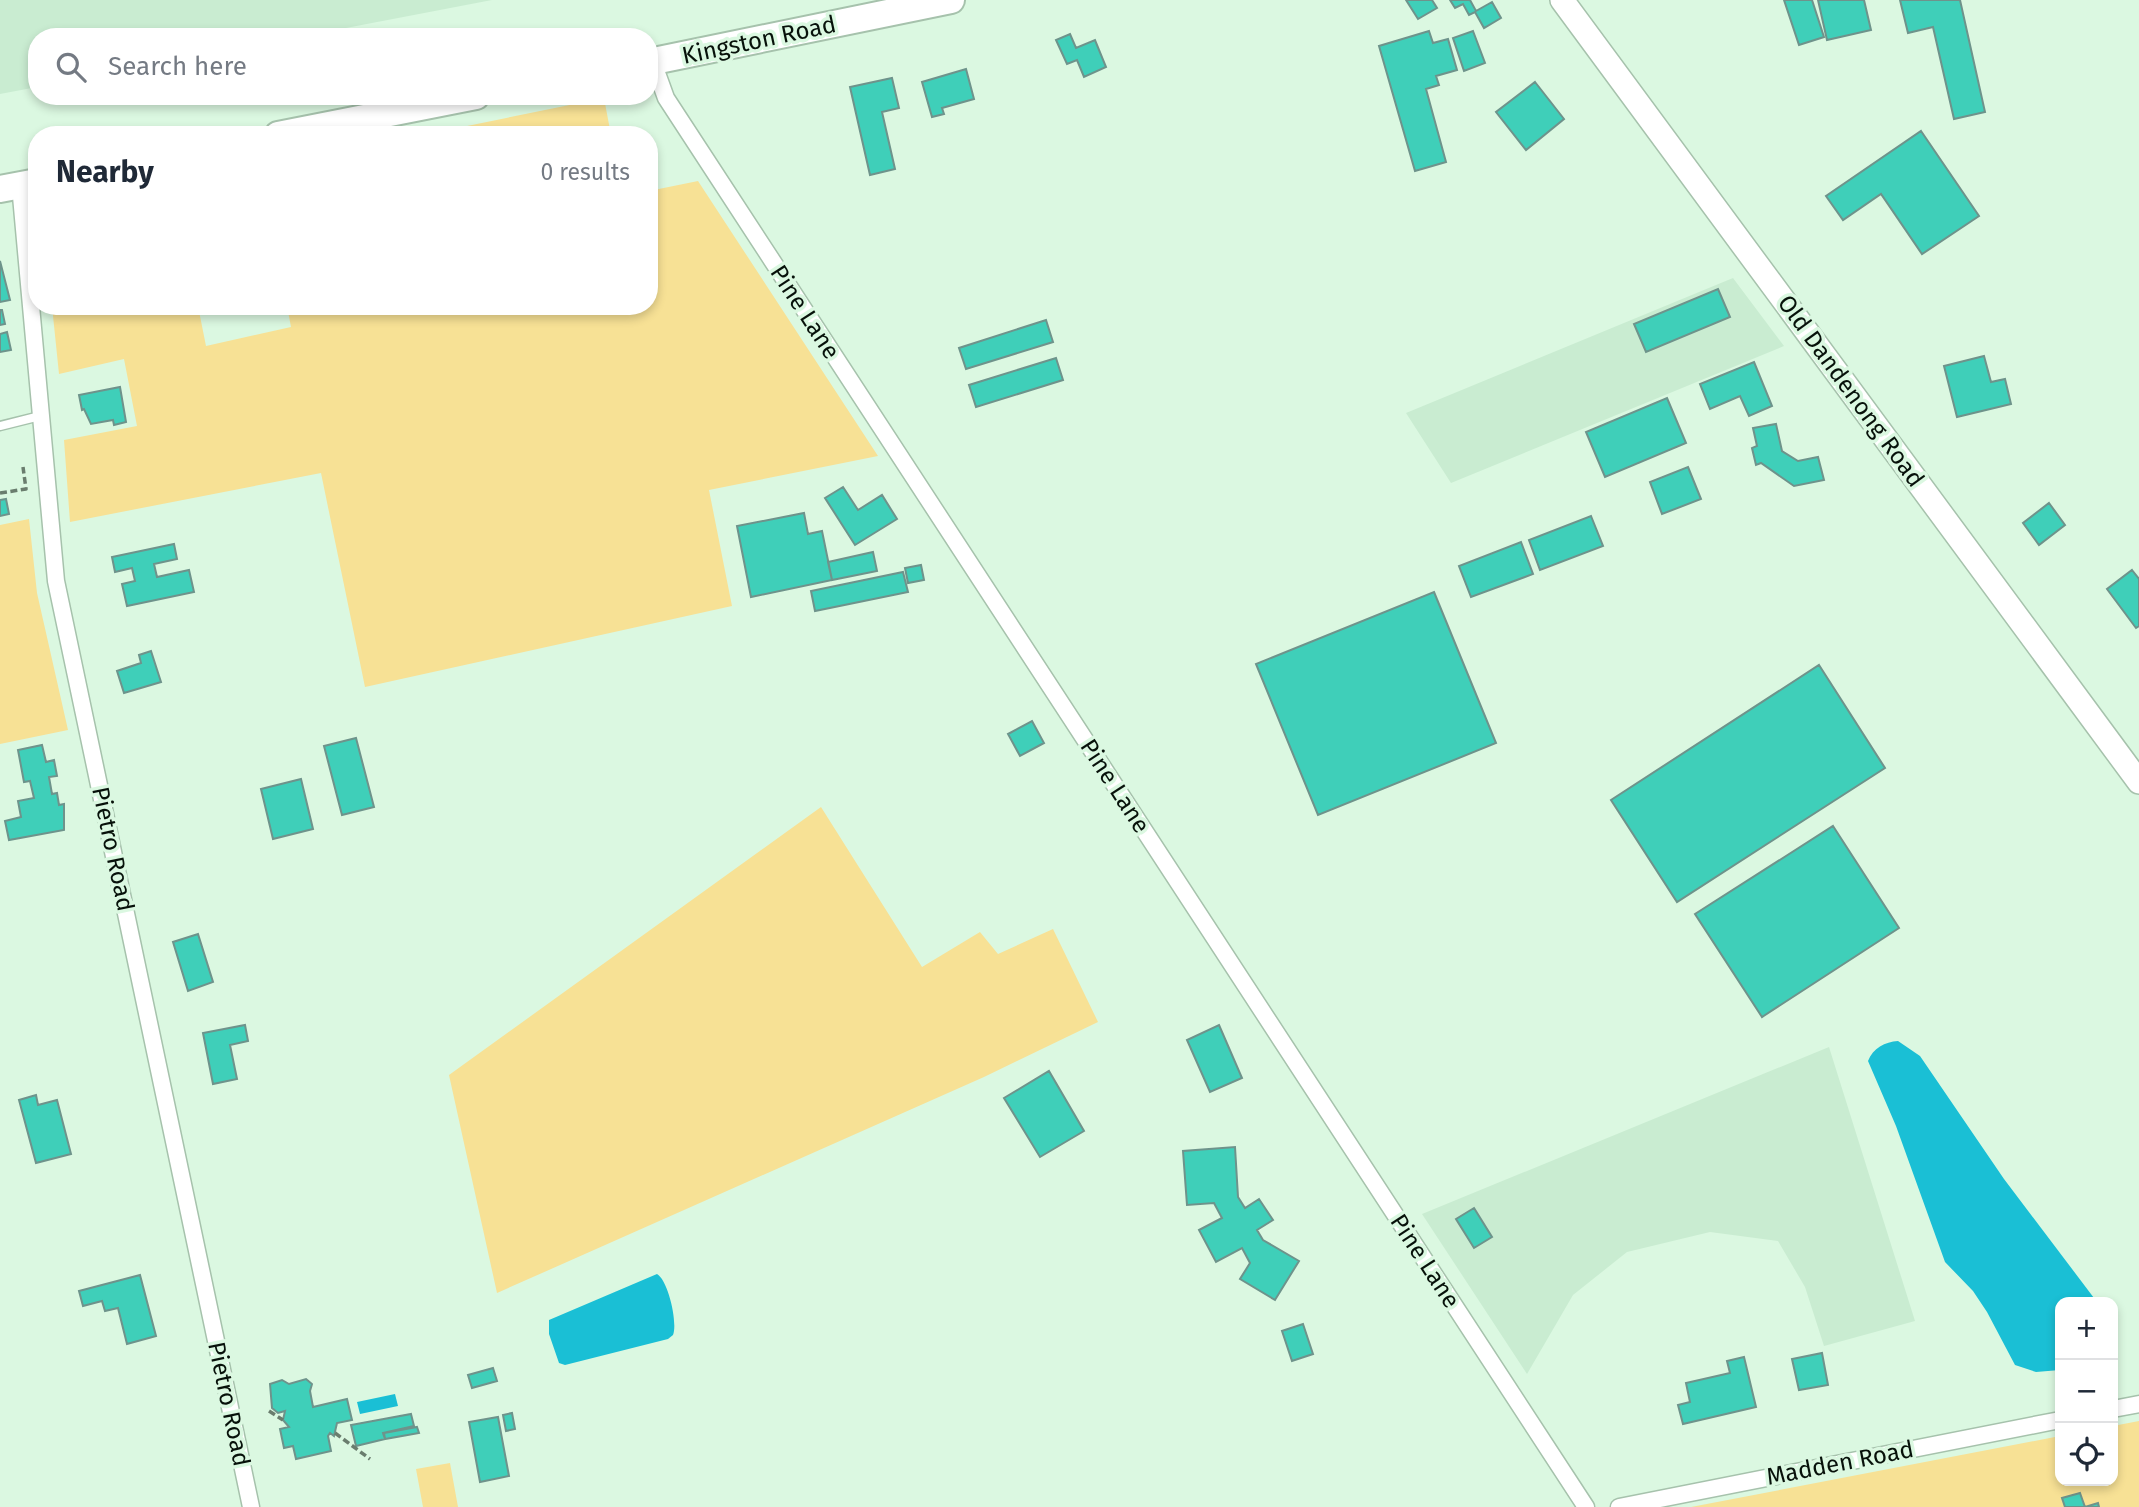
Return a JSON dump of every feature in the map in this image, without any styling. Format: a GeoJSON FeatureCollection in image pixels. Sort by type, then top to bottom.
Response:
{"type":"FeatureCollection","features":[{"type":"Feature","properties":{"kind":"main road","name":"Kingston Road"},"geometry":{"type":"LineString","coordinates":[[658,61],[951,0]]}},
{"type":"Feature","properties":{"kind":"main road","name":"Old Dandenong Road"},"geometry":{"type":"LineString","coordinates":[[1562,0],[2139,782]]}},
{"type":"Feature","properties":{"kind":"main road"},"geometry":{"type":"LineString","coordinates":[[323,126],[430,105]]}},
{"type":"Feature","properties":{"kind":"street","name":"Pine Lane"},"geometry":{"type":"LineString","coordinates":[[658,77],[673,109],[1586,1507]]}},
{"type":"Feature","properties":{"kind":"street","name":"Pietro Road"},"geometry":{"type":"LineString","coordinates":[[19,185],[28,284]]}},
{"type":"Feature","properties":{"kind":"street","name":"Pietro Road"},"geometry":{"type":"LineString","coordinates":[[31,315],[56,581],[251,1507]]}},
{"type":"Feature","properties":{"kind":"street"},"geometry":{"type":"LineString","coordinates":[[2118,1408],[2139,1404]]}},
{"type":"Feature","properties":{"kind":"street","name":"Madden Road"},"geometry":{"type":"LineString","coordinates":[[1619,1507],[2055,1421]]}},
{"type":"Feature","properties":{"kind":"lane"},"geometry":{"type":"LineString","coordinates":[[0,426],[40,416]]}},
{"type":"Feature","properties":{"kind":"path"},"geometry":{"type":"LineString","coordinates":[[0,493],[26,489],[23,467]]}},
{"type":"Feature","properties":{"kind":"path"},"geometry":{"type":"LineString","coordinates":[[269,1411],[283,1420]]}},
{"type":"Feature","properties":{"kind":"path"},"geometry":{"type":"LineString","coordinates":[[335,1433],[370,1459]]}},
{"type":"Feature","properties":{"kind":"shaded area"},"geometry":{"type":"Polygon","coordinates":[[[0,0],[492,0],[346,28],[28,28],[28,89],[0,94],[0,0]]]}},
{"type":"Feature","properties":{"kind":"shaded area"},"geometry":{"type":"Polygon","coordinates":[[[570,105],[605,105],[609,126],[467,126],[570,105]]]}},
{"type":"Feature","properties":{"kind":"shaded area"},"geometry":{"type":"Polygon","coordinates":[[[698,181],[878,456],[709,490],[732,606],[365,687],[321,473],[70,522],[64,440],[137,426],[124,359],[59,374],[53,315],[200,315],[206,346],[291,327],[289,315],[658,315],[658,189],[698,181]]]}},
{"type":"Feature","properties":{"kind":"shaded area"},"geometry":{"type":"Polygon","coordinates":[[[1733,278],[1784,346],[1451,483],[1406,413],[1733,278]]]}},
{"type":"Feature","properties":{"kind":"shaded area"},"geometry":{"type":"Polygon","coordinates":[[[29,519],[37,593],[68,730],[0,744],[0,525],[29,519]]]}},
{"type":"Feature","properties":{"kind":"shaded area"},"geometry":{"type":"Polygon","coordinates":[[[821,807],[922,967],[980,932],[998,954],[1053,929],[1098,1022],[984,1077],[497,1293],[449,1075],[821,807]]]}},
{"type":"Feature","properties":{"kind":"shaded area"},"geometry":{"type":"Polygon","coordinates":[[[1829,1047],[1915,1321],[1824,1346],[1805,1287],[1778,1241],[1710,1232],[1627,1252],[1573,1295],[1527,1374],[1422,1214],[1829,1047]]]}},
{"type":"Feature","properties":{"kind":"shaded area"},"geometry":{"type":"Polygon","coordinates":[[[2139,1421],[2139,1507],[1691,1507],[2055,1437],[2055,1486],[2118,1486],[2118,1425],[2139,1421]]]}},
{"type":"Feature","properties":{"kind":"shaded area"},"geometry":{"type":"Polygon","coordinates":[[[450,1463],[458,1507],[423,1507],[416,1469],[450,1463]]]}},
{"type":"Feature","properties":{"kind":"water"},"geometry":{"type":"Polygon","coordinates":[[[1898,1041],[1920,1056],[2004,1179],[2093,1297],[2055,1297],[2055,1370],[2036,1372],[2015,1365],[1973,1291],[1945,1262],[1896,1126],[1868,1061],[1880,1046],[1898,1041]]]}},
{"type":"Feature","properties":{"kind":"water"},"geometry":{"type":"Polygon","coordinates":[[[657,1274],[665,1284],[671,1302],[673,1335],[668,1339],[565,1365],[559,1363],[549,1334],[549,1320],[657,1274]]]}},
{"type":"Feature","properties":{"kind":"water"},"geometry":{"type":"Polygon","coordinates":[[[395,1394],[398,1406],[360,1414],[357,1402],[395,1394]]]}},
{"type":"Feature","properties":{"kind":"building"},"geometry":{"type":"Polygon","coordinates":[[[1406,0],[1432,0],[1437,8],[1418,19],[1406,0]]]}},
{"type":"Feature","properties":{"kind":"building"},"geometry":{"type":"Polygon","coordinates":[[[1450,0],[1470,0],[1476,11],[1492,2],[1501,18],[1484,28],[1475,12],[1469,15],[1463,4],[1455,8],[1450,0]]]}},
{"type":"Feature","properties":{"kind":"building"},"geometry":{"type":"Polygon","coordinates":[[[1784,0],[1812,0],[1824,37],[1799,45],[1784,0]]]}},
{"type":"Feature","properties":{"kind":"building"},"geometry":{"type":"Polygon","coordinates":[[[1818,0],[1864,0],[1871,30],[1827,40],[1818,0]]]}},
{"type":"Feature","properties":{"kind":"building"},"geometry":{"type":"Polygon","coordinates":[[[1900,0],[1960,0],[1985,112],[1954,119],[1933,27],[1908,33],[1900,0]]]}},
{"type":"Feature","properties":{"kind":"building"},"geometry":{"type":"Polygon","coordinates":[[[1429,31],[1433,43],[1448,39],[1457,70],[1436,76],[1439,85],[1426,89],[1446,162],[1415,171],[1379,46],[1429,31]]]}},
{"type":"Feature","properties":{"kind":"building"},"geometry":{"type":"Polygon","coordinates":[[[1473,31],[1485,63],[1464,71],[1453,38],[1473,31]]]}},
{"type":"Feature","properties":{"kind":"building"},"geometry":{"type":"Polygon","coordinates":[[[1070,34],[1076,48],[1095,40],[1106,67],[1084,77],[1077,60],[1067,64],[1056,40],[1070,34]]]}},
{"type":"Feature","properties":{"kind":"building"},"geometry":{"type":"Polygon","coordinates":[[[966,69],[974,99],[942,108],[944,114],[932,117],[922,82],[966,69]]]}},
{"type":"Feature","properties":{"kind":"building"},"geometry":{"type":"Polygon","coordinates":[[[892,78],[899,108],[882,112],[895,169],[870,175],[850,87],[892,78]]]}},
{"type":"Feature","properties":{"kind":"building"},"geometry":{"type":"Polygon","coordinates":[[[1535,82],[1564,119],[1526,150],[1496,112],[1535,82]]]}},
{"type":"Feature","properties":{"kind":"building"},"geometry":{"type":"Polygon","coordinates":[[[1921,131],[1979,216],[1922,254],[1881,194],[1843,220],[1826,196],[1921,131]]]}},
{"type":"Feature","properties":{"kind":"building"},"geometry":{"type":"Polygon","coordinates":[[[0,261],[10,300],[0,302],[0,261]]]}},
{"type":"Feature","properties":{"kind":"building"},"geometry":{"type":"Polygon","coordinates":[[[1718,289],[1730,317],[1646,352],[1634,324],[1718,289]]]}},
{"type":"Feature","properties":{"kind":"building"},"geometry":{"type":"Polygon","coordinates":[[[0,310],[5,324],[0,325],[0,310]]]}},
{"type":"Feature","properties":{"kind":"building"},"geometry":{"type":"Polygon","coordinates":[[[1046,320],[1053,342],[966,369],[959,348],[1046,320]]]}},
{"type":"Feature","properties":{"kind":"building"},"geometry":{"type":"Polygon","coordinates":[[[7,332],[11,350],[0,352],[0,334],[7,332]]]}},
{"type":"Feature","properties":{"kind":"building"},"geometry":{"type":"Polygon","coordinates":[[[1984,356],[1991,382],[2005,379],[2011,404],[1957,417],[1944,366],[1984,356]]]}},
{"type":"Feature","properties":{"kind":"building"},"geometry":{"type":"Polygon","coordinates":[[[1056,358],[1063,380],[976,407],[969,385],[1056,358]]]}},
{"type":"Feature","properties":{"kind":"building"},"geometry":{"type":"Polygon","coordinates":[[[1754,362],[1772,406],[1749,416],[1740,396],[1710,409],[1700,384],[1754,362]]]}},
{"type":"Feature","properties":{"kind":"building"},"geometry":{"type":"Polygon","coordinates":[[[120,387],[126,422],[114,425],[113,420],[91,424],[84,409],[82,410],[79,395],[120,387]]]}},
{"type":"Feature","properties":{"kind":"building"},"geometry":{"type":"Polygon","coordinates":[[[1667,398],[1686,443],[1605,477],[1586,432],[1667,398]]]}},
{"type":"Feature","properties":{"kind":"building"},"geometry":{"type":"Polygon","coordinates":[[[1776,424],[1782,451],[1798,461],[1818,457],[1824,480],[1794,486],[1761,463],[1756,465],[1752,448],[1757,446],[1753,428],[1776,424]]]}},
{"type":"Feature","properties":{"kind":"building"},"geometry":{"type":"Polygon","coordinates":[[[1688,467],[1701,499],[1662,514],[1650,482],[1688,467]]]}},
{"type":"Feature","properties":{"kind":"building"},"geometry":{"type":"Polygon","coordinates":[[[843,487],[858,510],[882,495],[897,519],[855,545],[825,498],[843,487]]]}},
{"type":"Feature","properties":{"kind":"building"},"geometry":{"type":"Polygon","coordinates":[[[6,499],[9,514],[0,516],[0,500],[6,499]]]}},
{"type":"Feature","properties":{"kind":"building"},"geometry":{"type":"Polygon","coordinates":[[[2049,503],[2065,525],[2039,545],[2023,523],[2049,503]]]}},
{"type":"Feature","properties":{"kind":"building"},"geometry":{"type":"Polygon","coordinates":[[[804,513],[808,534],[822,531],[832,580],[751,597],[737,526],[804,513]]]}},
{"type":"Feature","properties":{"kind":"building"},"geometry":{"type":"Polygon","coordinates":[[[1591,516],[1603,546],[1540,570],[1529,540],[1591,516]]]}},
{"type":"Feature","properties":{"kind":"building"},"geometry":{"type":"Polygon","coordinates":[[[1521,542],[1533,574],[1471,597],[1459,566],[1521,542]]]}},
{"type":"Feature","properties":{"kind":"building"},"geometry":{"type":"Polygon","coordinates":[[[174,544],[177,559],[154,564],[157,577],[189,570],[194,592],[127,606],[122,584],[135,581],[132,568],[115,572],[112,557],[174,544]]]}},
{"type":"Feature","properties":{"kind":"building"},"geometry":{"type":"Polygon","coordinates":[[[873,552],[877,571],[832,580],[828,562],[873,552]]]}},
{"type":"Feature","properties":{"kind":"building"},"geometry":{"type":"Polygon","coordinates":[[[921,565],[924,580],[908,583],[905,568],[921,565]]]}},
{"type":"Feature","properties":{"kind":"building"},"geometry":{"type":"Polygon","coordinates":[[[2132,570],[2139,579],[2139,626],[2136,628],[2107,589],[2132,570]]]}},
{"type":"Feature","properties":{"kind":"building"},"geometry":{"type":"Polygon","coordinates":[[[903,572],[908,592],[815,611],[811,591],[903,572]]]}},
{"type":"Feature","properties":{"kind":"building"},"geometry":{"type":"Polygon","coordinates":[[[1434,592],[1496,743],[1318,815],[1256,664],[1434,592]]]}},
{"type":"Feature","properties":{"kind":"building"},"geometry":{"type":"Polygon","coordinates":[[[151,651],[161,682],[124,693],[117,671],[141,663],[139,655],[151,651]]]}},
{"type":"Feature","properties":{"kind":"building"},"geometry":{"type":"Polygon","coordinates":[[[1819,665],[1885,768],[1677,902],[1611,800],[1819,665]]]}},
{"type":"Feature","properties":{"kind":"building"},"geometry":{"type":"Polygon","coordinates":[[[1032,721],[1044,743],[1020,756],[1008,734],[1032,721]]]}},
{"type":"Feature","properties":{"kind":"building"},"geometry":{"type":"Polygon","coordinates":[[[356,738],[374,807],[342,815],[324,746],[356,738]]]}},
{"type":"Feature","properties":{"kind":"building"},"geometry":{"type":"Polygon","coordinates":[[[42,745],[46,762],[54,760],[57,776],[49,777],[52,794],[57,793],[59,805],[64,804],[64,830],[9,840],[5,821],[21,817],[18,801],[34,798],[30,781],[24,782],[18,750],[42,745]]]}},
{"type":"Feature","properties":{"kind":"building"},"geometry":{"type":"Polygon","coordinates":[[[301,779],[313,829],[273,839],[261,789],[301,779]]]}},
{"type":"Feature","properties":{"kind":"building"},"geometry":{"type":"Polygon","coordinates":[[[1833,826],[1899,928],[1762,1017],[1695,914],[1833,826]]]}},
{"type":"Feature","properties":{"kind":"building"},"geometry":{"type":"Polygon","coordinates":[[[198,934],[213,982],[188,991],[173,942],[198,934]]]}},
{"type":"Feature","properties":{"kind":"building"},"geometry":{"type":"Polygon","coordinates":[[[245,1025],[248,1041],[230,1045],[237,1079],[213,1084],[203,1033],[245,1025]]]}},
{"type":"Feature","properties":{"kind":"building"},"geometry":{"type":"Polygon","coordinates":[[[1219,1025],[1242,1078],[1210,1092],[1187,1040],[1219,1025]]]}},
{"type":"Feature","properties":{"kind":"building"},"geometry":{"type":"Polygon","coordinates":[[[1049,1071],[1084,1131],[1040,1157],[1004,1098],[1049,1071]]]}},
{"type":"Feature","properties":{"kind":"building"},"geometry":{"type":"Polygon","coordinates":[[[36,1095],[38,1105],[57,1100],[71,1154],[36,1163],[19,1100],[36,1095]]]}},
{"type":"Feature","properties":{"kind":"building"},"geometry":{"type":"Polygon","coordinates":[[[1235,1147],[1238,1197],[1245,1208],[1259,1199],[1273,1220],[1257,1230],[1263,1240],[1299,1261],[1275,1300],[1240,1279],[1250,1263],[1242,1248],[1216,1262],[1199,1230],[1222,1218],[1214,1203],[1187,1205],[1183,1151],[1235,1147]]]}},
{"type":"Feature","properties":{"kind":"building"},"geometry":{"type":"Polygon","coordinates":[[[1474,1208],[1492,1237],[1474,1248],[1456,1219],[1474,1208]]]}},
{"type":"Feature","properties":{"kind":"building"},"geometry":{"type":"Polygon","coordinates":[[[140,1275],[156,1336],[127,1344],[118,1308],[105,1311],[102,1301],[83,1306],[79,1291],[140,1275]]]}},
{"type":"Feature","properties":{"kind":"building"},"geometry":{"type":"Polygon","coordinates":[[[1303,1324],[1313,1354],[1292,1361],[1282,1331],[1303,1324]]]}},
{"type":"Feature","properties":{"kind":"building"},"geometry":{"type":"Polygon","coordinates":[[[1822,1353],[1828,1385],[1799,1390],[1792,1359],[1822,1353]]]}},
{"type":"Feature","properties":{"kind":"building"},"geometry":{"type":"Polygon","coordinates":[[[1744,1357],[1756,1407],[1683,1424],[1678,1405],[1690,1402],[1686,1383],[1730,1373],[1727,1361],[1744,1357]]]}},
{"type":"Feature","properties":{"kind":"building"},"geometry":{"type":"Polygon","coordinates":[[[493,1368],[497,1381],[472,1388],[468,1375],[493,1368]]]}},
{"type":"Feature","properties":{"kind":"building"},"geometry":{"type":"Polygon","coordinates":[[[306,1379],[312,1384],[310,1391],[313,1407],[347,1399],[352,1420],[337,1423],[334,1436],[330,1433],[328,1436],[331,1451],[296,1459],[293,1446],[284,1448],[280,1429],[289,1427],[283,1420],[285,1411],[278,1413],[272,1408],[270,1384],[282,1380],[289,1384],[306,1379]]]}},
{"type":"Feature","properties":{"kind":"building"},"geometry":{"type":"Polygon","coordinates":[[[512,1413],[515,1429],[506,1431],[503,1415],[512,1413]]]}},
{"type":"Feature","properties":{"kind":"building"},"geometry":{"type":"Polygon","coordinates":[[[411,1414],[414,1426],[383,1433],[385,1439],[356,1446],[351,1425],[411,1414]]]}},
{"type":"Feature","properties":{"kind":"building"},"geometry":{"type":"Polygon","coordinates":[[[498,1417],[509,1476],[480,1482],[469,1422],[498,1417]]]}},
{"type":"Feature","properties":{"kind":"building"},"geometry":{"type":"Polygon","coordinates":[[[417,1427],[419,1433],[385,1439],[384,1433],[417,1427]]]}},
{"type":"Feature","properties":{"kind":"building"},"geometry":{"type":"Polygon","coordinates":[[[2080,1493],[2085,1507],[2065,1507],[2062,1498],[2080,1493]]]}}]}
